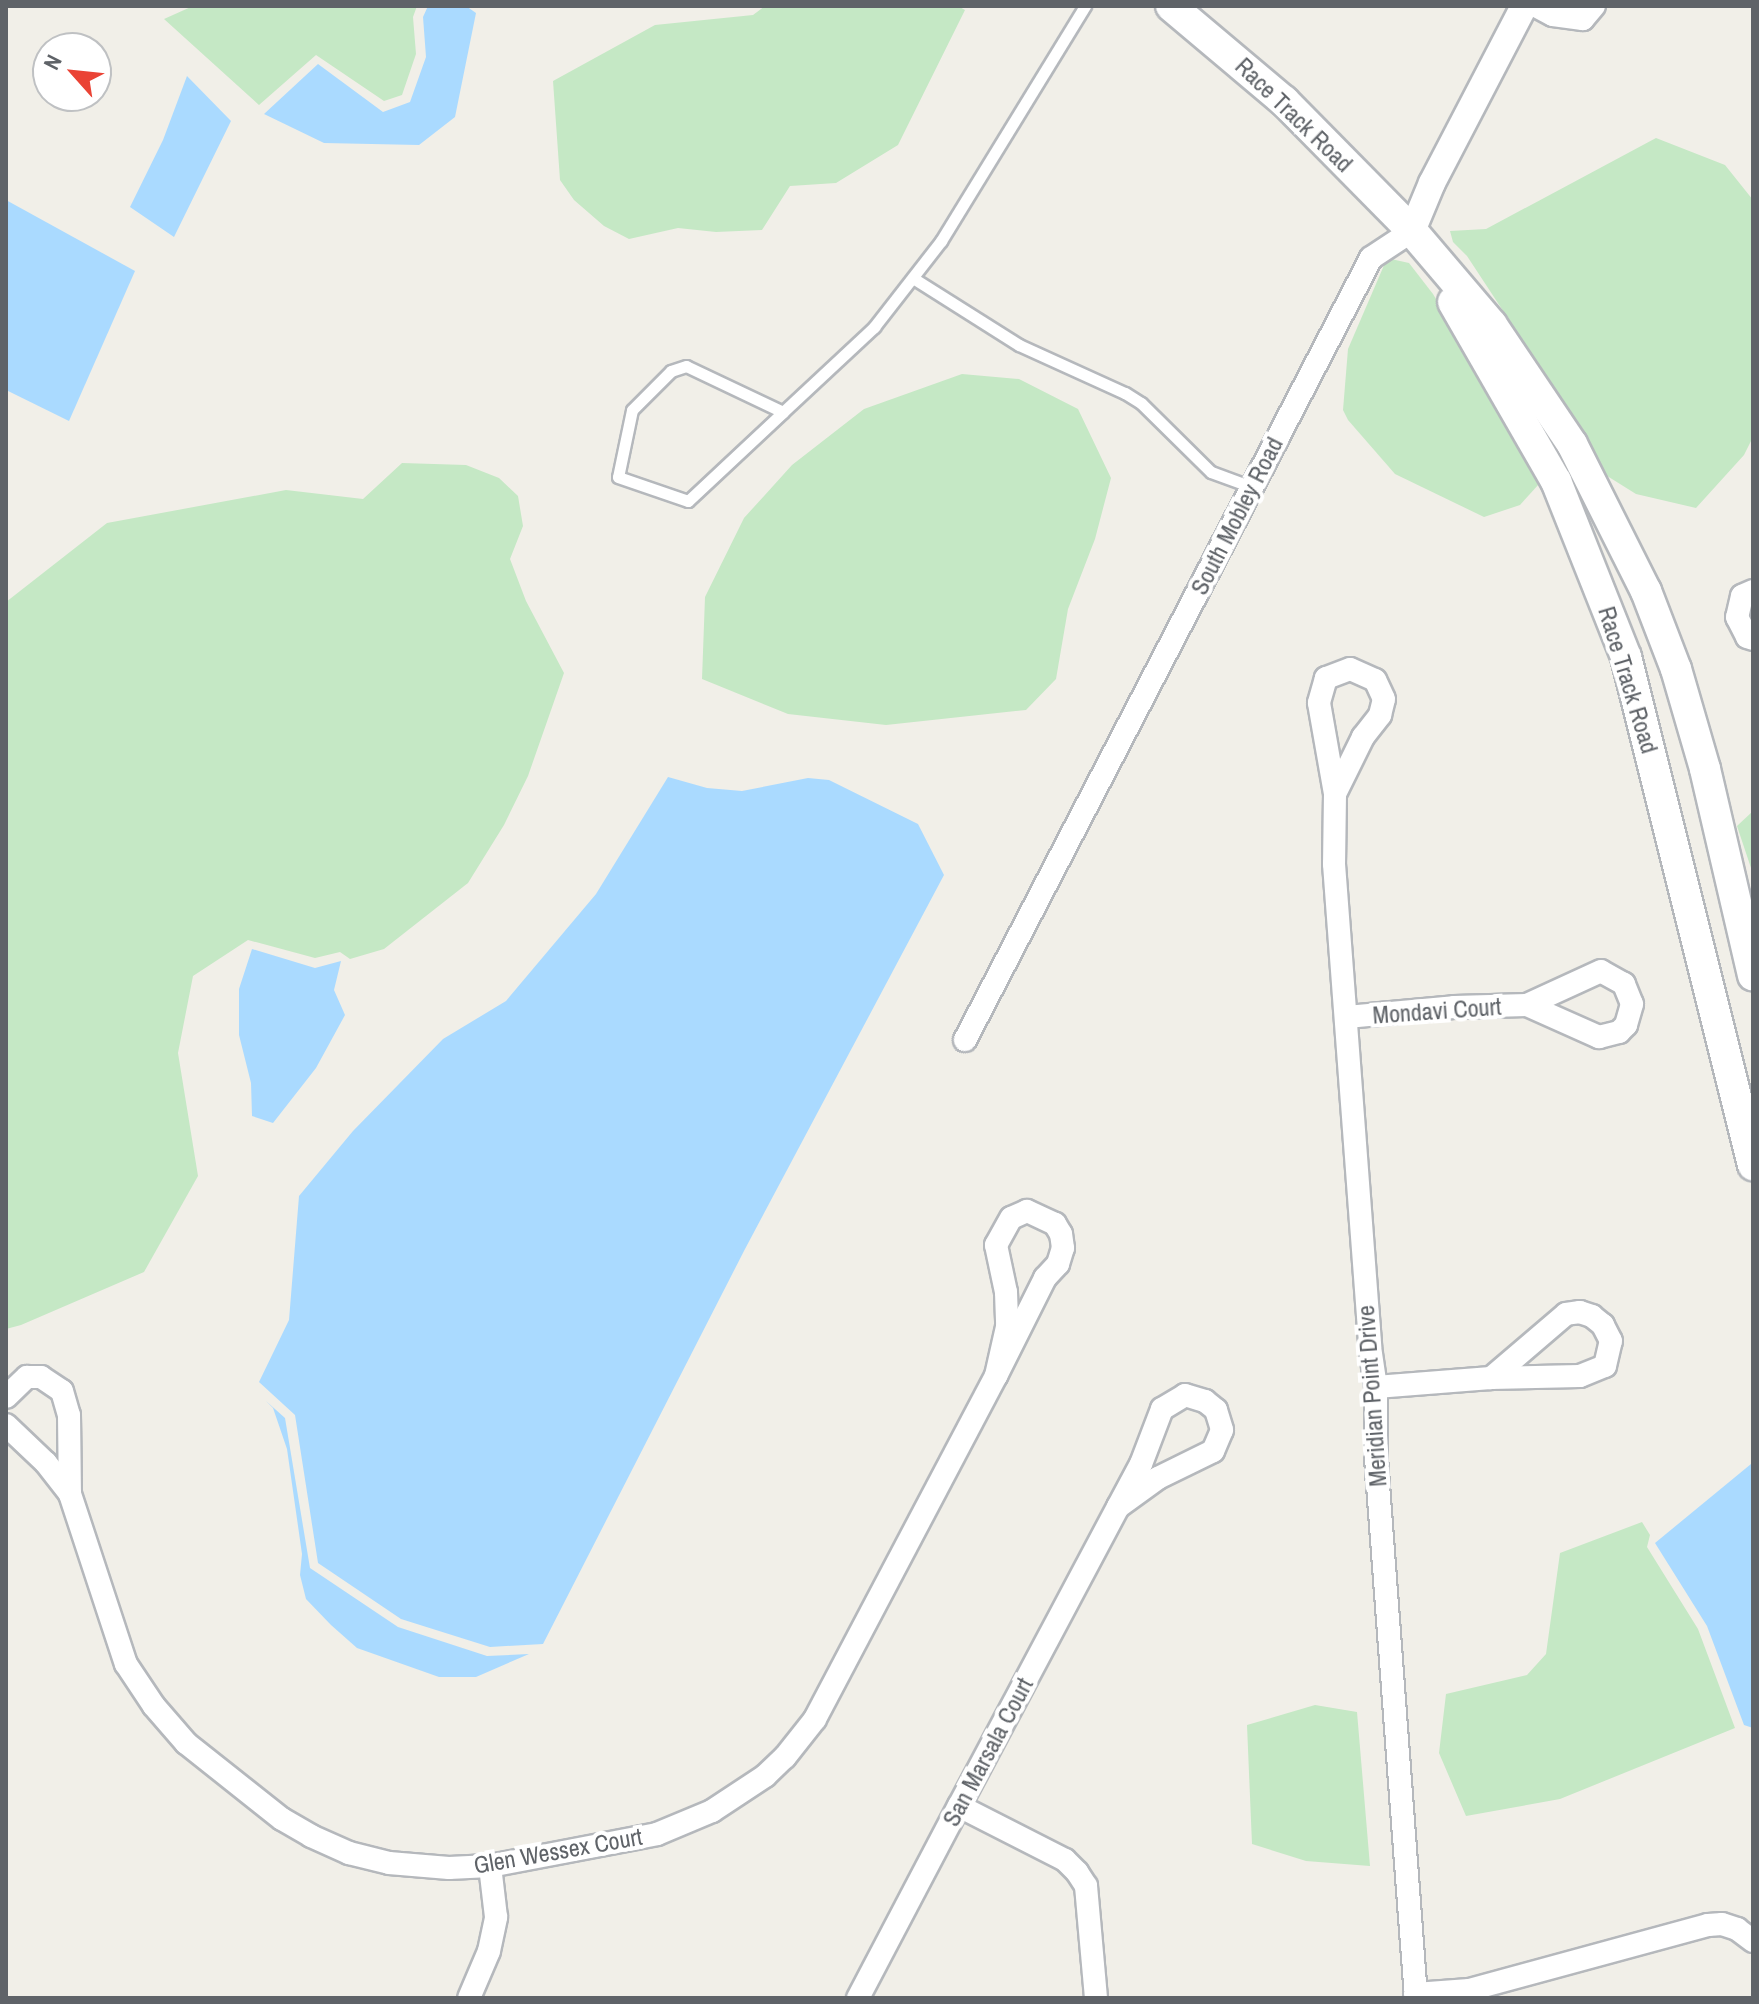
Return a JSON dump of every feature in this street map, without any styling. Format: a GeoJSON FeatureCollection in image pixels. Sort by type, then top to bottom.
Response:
{"type":"FeatureCollection","features":[{"type":"Feature","properties":{"kind":"main road","name":"Race Track Road"},"geometry":{"type":"LineString","coordinates":[[1171,6],[1284,101],[1412,231],[1492,325],[1572,444],[1646,591],[1676,669],[1705,769],[1753,976]]}},
{"type":"Feature","properties":{"kind":"main road","name":"Race Track Road"},"geometry":{"type":"LineString","coordinates":[[1412,231],[1556,481],[1626,657],[1745,1115],[1753,1165]]}},
{"type":"Feature","properties":{"kind":"main road"},"geometry":{"type":"LineString","coordinates":[[1684,887],[1728,873]]}},
{"type":"Feature","properties":{"kind":"street"},"geometry":{"type":"LineString","coordinates":[[1412,231],[1432,183],[1524,6]]}},
{"type":"Feature","properties":{"kind":"street"},"geometry":{"type":"LineString","coordinates":[[1536,6],[1553,15],[1583,19],[1594,6]]}},
{"type":"Feature","properties":{"kind":"street","name":"South Mobley Road"},"geometry":{"type":"LineString","coordinates":[[965,1040],[1371,258],[1412,231]]}},
{"type":"Feature","properties":{"kind":"street"},"geometry":{"type":"LineString","coordinates":[[1753,591],[1742,596],[1737,617],[1747,637],[1753,639]]}},
{"type":"Feature","properties":{"kind":"street","name":"Meridian Point Drive"},"geometry":{"type":"LineString","coordinates":[[1335,794],[1363,737],[1380,715],[1384,699],[1375,680],[1350,669],[1326,678],[1320,692],[1335,794],[1334,864],[1370,1347],[1376,1387],[1377,1474],[1416,1996]]}},
{"type":"Feature","properties":{"kind":"street","name":"Mondavi Court"},"geometry":{"type":"LineString","coordinates":[[1347,1017],[1454,1007],[1527,1005]]}},
{"type":"Feature","properties":{"kind":"street","name":"Glen Wessex Court"},"geometry":{"type":"LineString","coordinates":[[6,1397],[27,1377],[41,1377],[62,1391],[69,1415],[70,1494],[126,1664],[154,1706],[186,1743],[282,1819],[349,1853],[420,1869],[490,1866],[657,1834],[712,1811],[775,1766],[815,1719],[996,1376],[1045,1278],[1058,1264],[1063,1248],[1061,1234],[1055,1224],[1027,1211],[1011,1218],[996,1245],[1006,1292],[1007,1327],[996,1376]]}},
{"type":"Feature","properties":{"kind":"street"},"geometry":{"type":"LineString","coordinates":[[1376,1387],[1491,1378],[1580,1376],[1605,1366],[1611,1341],[1603,1325],[1592,1316],[1580,1312],[1566,1314],[1491,1378]]}},
{"type":"Feature","properties":{"kind":"street","name":"San Marsala Court"},"geometry":{"type":"LineString","coordinates":[[858,1998],[959,1806],[1118,1507],[1141,1464],[1162,1409],[1185,1395],[1205,1401],[1216,1410],[1222,1430],[1213,1451],[1158,1478],[1118,1507]]}},
{"type":"Feature","properties":{"kind":"street","name":"Glen Wessex Court"},"geometry":{"type":"LineString","coordinates":[[6,1425],[46,1463],[70,1494]]}},
{"type":"Feature","properties":{"kind":"street"},"geometry":{"type":"LineString","coordinates":[[959,1806],[1065,1860],[1077,1872],[1086,1886],[1096,1998]]}},
{"type":"Feature","properties":{"kind":"street"},"geometry":{"type":"LineString","coordinates":[[469,1998],[489,1951],[496,1917],[490,1866]]}},
{"type":"Feature","properties":{"kind":"street"},"geometry":{"type":"LineString","coordinates":[[1416,1996],[1469,1990],[1708,1925],[1722,1924],[1737,1929],[1753,1941]]}},
{"type":"Feature","properties":{"kind":"lane"},"geometry":{"type":"LineString","coordinates":[[783,412],[686,366],[671,371],[632,410],[618,477],[688,501],[874,327],[941,241],[1085,6]]}},
{"type":"Feature","properties":{"kind":"lane"},"geometry":{"type":"LineString","coordinates":[[913,278],[1019,345],[1125,393],[1141,403],[1211,472],[1252,487]]}},
{"type":"Feature","properties":{"kind":"green space"},"geometry":{"type":"Polygon","coordinates":[[[193,6],[417,6],[413,17],[416,54],[402,95],[384,101],[316,55],[259,105],[164,19],[193,6]]]}},
{"type":"Feature","properties":{"kind":"green space"},"geometry":{"type":"Polygon","coordinates":[[[765,6],[958,6],[965,10],[898,145],[836,183],[790,186],[762,230],[716,232],[678,228],[629,239],[604,226],[574,200],[560,180],[553,81],[655,25],[753,15],[765,6]]]}},
{"type":"Feature","properties":{"kind":"green space"},"geometry":{"type":"Polygon","coordinates":[[[1656,138],[1725,165],[1753,200],[1753,437],[1744,455],[1696,508],[1636,494],[1604,474],[1569,411],[1467,256],[1453,242],[1450,231],[1486,229],[1656,138]]]}},
{"type":"Feature","properties":{"kind":"green space"},"geometry":{"type":"Polygon","coordinates":[[[1391,259],[1409,263],[1433,294],[1529,454],[1539,484],[1520,505],[1484,517],[1395,474],[1348,420],[1343,410],[1348,349],[1385,263],[1391,259]]]}},
{"type":"Feature","properties":{"kind":"green space"},"geometry":{"type":"Polygon","coordinates":[[[962,374],[1019,379],[1078,409],[1111,478],[1095,539],[1068,609],[1056,679],[1026,710],[886,725],[788,714],[702,679],[705,597],[744,518],[792,465],[864,409],[962,374]]]}},
{"type":"Feature","properties":{"kind":"green space"},"geometry":{"type":"Polygon","coordinates":[[[402,463],[466,465],[499,478],[518,496],[523,526],[510,559],[526,601],[564,673],[528,776],[504,825],[468,883],[384,949],[350,959],[340,952],[315,958],[248,940],[193,976],[178,1053],[198,1176],[144,1272],[6,1329],[6,602],[107,523],[286,490],[363,499],[402,463]]]}},
{"type":"Feature","properties":{"kind":"green space"},"geometry":{"type":"Polygon","coordinates":[[[1753,811],[1753,874],[1737,826],[1753,811]]]}},
{"type":"Feature","properties":{"kind":"green space"},"geometry":{"type":"Polygon","coordinates":[[[1642,1522],[1650,1535],[1647,1547],[1698,1629],[1735,1728],[1560,1799],[1466,1816],[1439,1753],[1446,1694],[1527,1675],[1546,1654],[1560,1553],[1642,1522]]]}},
{"type":"Feature","properties":{"kind":"green space"},"geometry":{"type":"Polygon","coordinates":[[[1315,1705],[1357,1712],[1370,1866],[1306,1861],[1252,1844],[1247,1725],[1315,1705]]]}},
{"type":"Feature","properties":{"kind":"water"},"geometry":{"type":"Polygon","coordinates":[[[428,6],[466,6],[476,13],[455,117],[419,145],[324,143],[264,114],[318,64],[383,112],[410,102],[426,57],[423,17],[428,6]]]}},
{"type":"Feature","properties":{"kind":"water"},"geometry":{"type":"Polygon","coordinates":[[[187,76],[231,121],[174,237],[130,207],[163,140],[187,76]]]}},
{"type":"Feature","properties":{"kind":"water"},"geometry":{"type":"Polygon","coordinates":[[[6,200],[135,271],[69,421],[6,390],[6,200]]]}},
{"type":"Feature","properties":{"kind":"water"},"geometry":{"type":"Polygon","coordinates":[[[668,777],[707,788],[742,791],[808,778],[829,780],[918,824],[944,875],[745,1249],[543,1644],[490,1647],[401,1619],[318,1563],[295,1415],[259,1382],[289,1320],[299,1196],[353,1131],[443,1039],[506,1001],[596,894],[668,777]]]}},
{"type":"Feature","properties":{"kind":"water"},"geometry":{"type":"Polygon","coordinates":[[[252,949],[315,968],[341,961],[334,990],[345,1015],[316,1068],[273,1123],[252,1116],[251,1083],[239,1035],[239,989],[252,949]]]}},
{"type":"Feature","properties":{"kind":"water"},"geometry":{"type":"Polygon","coordinates":[[[266,1401],[285,1418],[310,1568],[398,1627],[487,1656],[529,1654],[476,1677],[439,1677],[357,1648],[331,1625],[306,1599],[300,1575],[302,1554],[287,1449],[273,1408],[266,1401]]]}},
{"type":"Feature","properties":{"kind":"water"},"geometry":{"type":"Polygon","coordinates":[[[1751,1464],[1753,1728],[1744,1725],[1707,1626],[1655,1543],[1751,1464]]]}}]}
